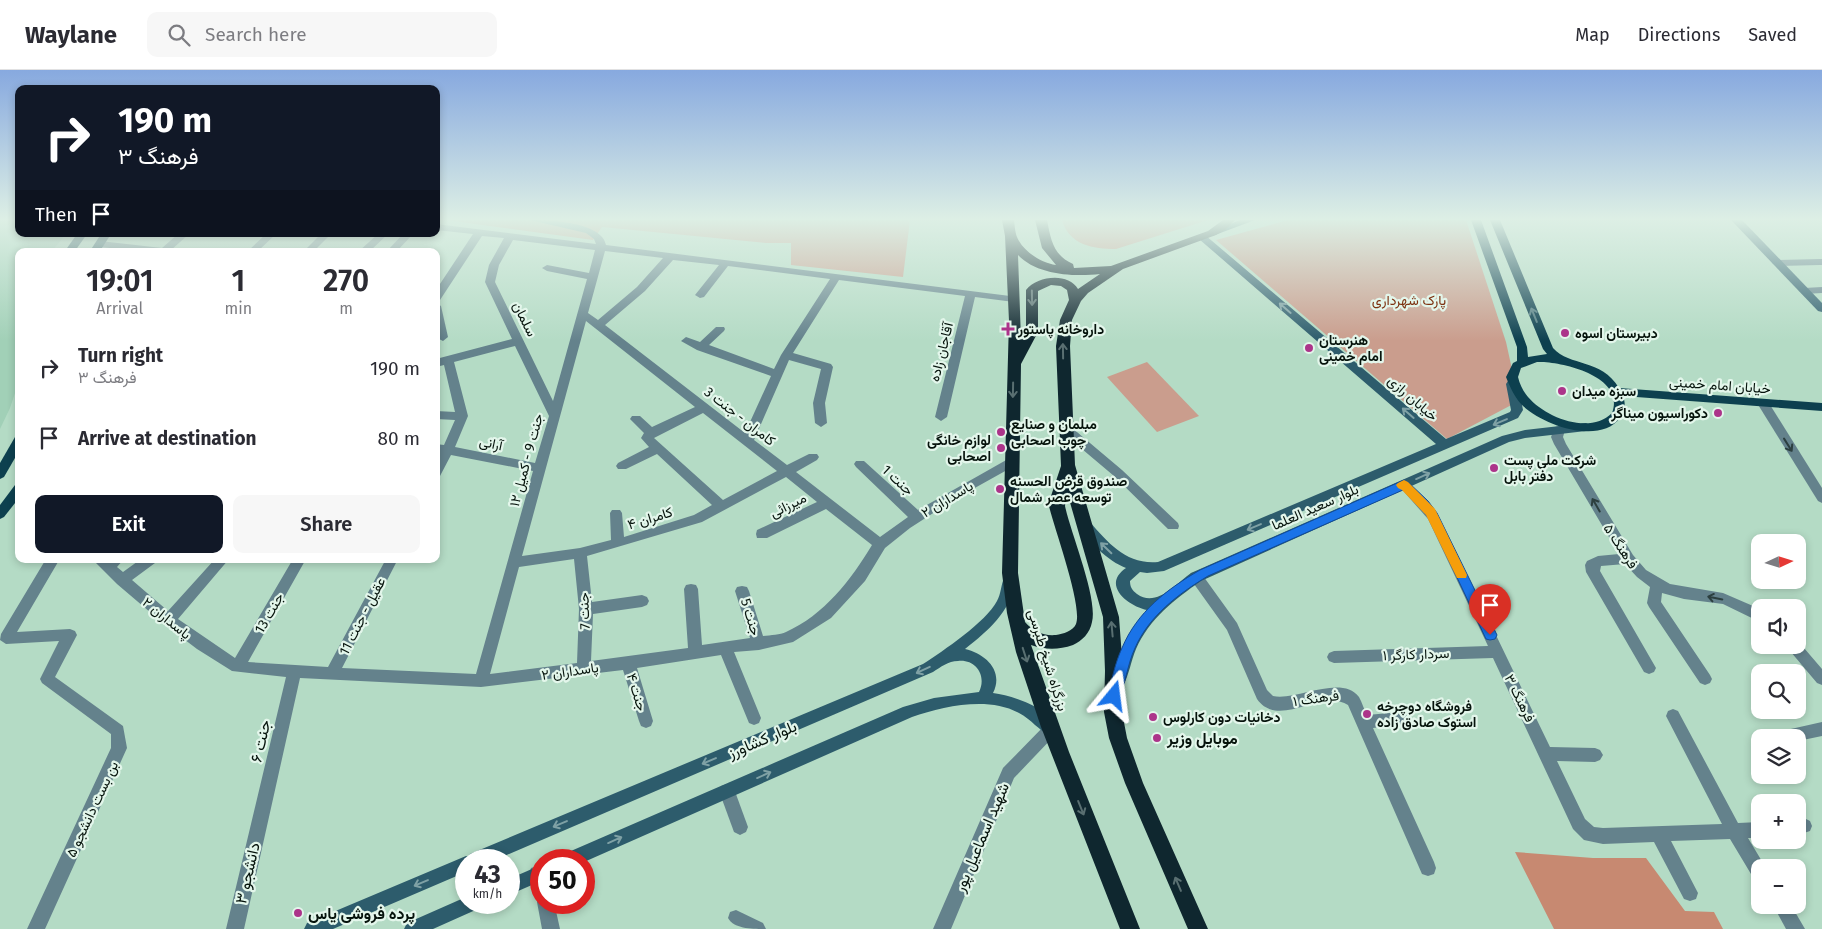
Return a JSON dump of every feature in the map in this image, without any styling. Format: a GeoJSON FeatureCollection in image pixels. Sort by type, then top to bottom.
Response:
{"type":"FeatureCollection","features":[{"type":"Feature","properties":{"kind":"highway","name":"بزرگراه شیخ طبرسی"},"geometry":{"type":"LineString","coordinates":[[1011,260],[1014,299],[1014,364],[1010,573],[1016,623],[1024,653],[1051,729],[1130,929]]}},
{"type":"Feature","properties":{"kind":"highway"},"geometry":{"type":"LineString","coordinates":[[1033,260],[1046,267],[1080,273],[1114,269],[1138,260]]}},
{"type":"Feature","properties":{"kind":"highway"},"geometry":{"type":"LineString","coordinates":[[1055,260],[1063,265],[1078,269],[1114,269]]}},
{"type":"Feature","properties":{"kind":"highway"},"geometry":{"type":"LineString","coordinates":[[1114,269],[1090,286],[1075,300],[1066,320],[1063,335],[1068,464],[1112,626],[1113,712],[1124,758],[1198,929]]}},
{"type":"Feature","properties":{"kind":"highway"},"geometry":{"type":"LineString","coordinates":[[1014,364],[1032,332],[1032,290],[1034,287],[1047,281],[1060,282],[1071,287],[1074,291],[1075,300]]}},
{"type":"Feature","properties":{"kind":"highway"},"geometry":{"type":"LineString","coordinates":[[1016,623],[1022,631],[1032,638],[1044,642],[1057,643],[1069,640],[1078,633],[1084,624],[1084,603],[1057,506],[1057,498],[1068,464]]}},
{"type":"Feature","properties":{"kind":"main road","name":"خیابان رازی"},"geometry":{"type":"LineString","coordinates":[[1235,260],[1445,445]]}},
{"type":"Feature","properties":{"kind":"main road"},"geometry":{"type":"LineString","coordinates":[[1491,260],[1522,347],[1523,362]]}},
{"type":"Feature","properties":{"kind":"main road"},"geometry":{"type":"LineString","coordinates":[[1511,260],[1548,349],[1556,358]]}},
{"type":"Feature","properties":{"kind":"main road"},"geometry":{"type":"LineString","coordinates":[[1774,260],[1822,309]]}},
{"type":"Feature","properties":{"kind":"main road"},"geometry":{"type":"LineString","coordinates":[[1535,358],[1556,358],[1572,362],[1590,370],[1605,380],[1616,392],[1620,404],[1617,415],[1606,423],[1590,426],[1561,422],[1542,414],[1520,397],[1512,384],[1514,371],[1523,362],[1535,358]]}},
{"type":"Feature","properties":{"kind":"main road","name":"بلوار سعید العلما"},"geometry":{"type":"LineString","coordinates":[[1136,568],[1159,567],[1514,415],[1517,410],[1512,384]]}},
{"type":"Feature","properties":{"kind":"main road","name":"خیابان امام خمینی"},"geometry":{"type":"LineString","coordinates":[[1616,392],[1822,408]]}},
{"type":"Feature","properties":{"kind":"main road","name":"بلوار سعید العلما"},"geometry":{"type":"LineString","coordinates":[[1114,696],[1133,637],[1150,613],[1196,577],[1511,438],[1590,426]]}},
{"type":"Feature","properties":{"kind":"main road"},"geometry":{"type":"LineString","coordinates":[[0,474],[15,447]]}},
{"type":"Feature","properties":{"kind":"main road"},"geometry":{"type":"LineString","coordinates":[[0,514],[15,493]]}},
{"type":"Feature","properties":{"kind":"main road"},"geometry":{"type":"LineString","coordinates":[[1083,523],[1114,555],[1136,568]]}},
{"type":"Feature","properties":{"kind":"main road"},"geometry":{"type":"LineString","coordinates":[[1136,568],[1127,573],[1124,578],[1126,593],[1141,604],[1160,604]]}},
{"type":"Feature","properties":{"kind":"main road","name":"بلوار کشاورز"},"geometry":{"type":"LineString","coordinates":[[502,849],[928,668],[942,660],[1000,607],[1007,591],[1010,573]]}},
{"type":"Feature","properties":{"kind":"main road"},"geometry":{"type":"LineString","coordinates":[[942,660],[958,654],[967,655],[982,663],[990,677],[988,692],[982,698]]}},
{"type":"Feature","properties":{"kind":"main road"},"geometry":{"type":"LineString","coordinates":[[595,849],[917,708],[982,698],[1003,701],[1022,707],[1051,729]]}},
{"type":"Feature","properties":{"kind":"main road"},"geometry":{"type":"LineString","coordinates":[[313,929],[455,869]]}},
{"type":"Feature","properties":{"kind":"main road"},"geometry":{"type":"LineString","coordinates":[[413,929],[455,910]]}},
{"type":"Feature","properties":{"kind":"street"},"geometry":{"type":"LineString","coordinates":[[441,282],[458,260]]}},
{"type":"Feature","properties":{"kind":"street","name":"سلمان"},"geometry":{"type":"LineString","coordinates":[[497,260],[490,282],[554,415]]}},
{"type":"Feature","properties":{"kind":"street","name":"جنت 9 - کمیل ۱۲"},"geometry":{"type":"LineString","coordinates":[[481,681],[597,260]]}},
{"type":"Feature","properties":{"kind":"street"},"geometry":{"type":"LineString","coordinates":[[598,325],[641,289],[668,260]]}},
{"type":"Feature","properties":{"kind":"street"},"geometry":{"type":"LineString","coordinates":[[704,260],[1014,299]]}},
{"type":"Feature","properties":{"kind":"street"},"geometry":{"type":"LineString","coordinates":[[1777,263],[1820,262]]}},
{"type":"Feature","properties":{"kind":"street"},"geometry":{"type":"LineString","coordinates":[[700,295],[726,263]]}},
{"type":"Feature","properties":{"kind":"street"},"geometry":{"type":"LineString","coordinates":[[547,268],[592,277]]}},
{"type":"Feature","properties":{"kind":"street"},"geometry":{"type":"LineString","coordinates":[[747,441],[786,355],[836,276]]}},
{"type":"Feature","properties":{"kind":"street"},"geometry":{"type":"LineString","coordinates":[[1804,291],[1822,290]]}},
{"type":"Feature","properties":{"kind":"street","name":"آقاجان زاده"},"geometry":{"type":"LineString","coordinates":[[941,417],[971,293]]}},
{"type":"Feature","properties":{"kind":"street","name":"کامران - جنت 3"},"geometry":{"type":"LineString","coordinates":[[582,313],[880,544]]}},
{"type":"Feature","properties":{"kind":"street"},"geometry":{"type":"LineString","coordinates":[[440,325],[443,337]]}},
{"type":"Feature","properties":{"kind":"street"},"geometry":{"type":"LineString","coordinates":[[702,347],[720,328]]}},
{"type":"Feature","properties":{"kind":"street"},"geometry":{"type":"LineString","coordinates":[[462,416],[442,361],[520,341]]}},
{"type":"Feature","properties":{"kind":"street"},"geometry":{"type":"LineString","coordinates":[[686,341],[778,374]]}},
{"type":"Feature","properties":{"kind":"street"},"geometry":{"type":"LineString","coordinates":[[786,355],[827,366],[819,403],[821,422]]}},
{"type":"Feature","properties":{"kind":"street"},"geometry":{"type":"LineString","coordinates":[[1763,403],[1822,498]]}},
{"type":"Feature","properties":{"kind":"street"},"geometry":{"type":"LineString","coordinates":[[704,408],[651,433],[647,438],[721,506]]}},
{"type":"Feature","properties":{"kind":"street"},"geometry":{"type":"LineString","coordinates":[[440,415],[462,416]]}},
{"type":"Feature","properties":{"kind":"street"},"geometry":{"type":"LineString","coordinates":[[442,449],[462,416]]}},
{"type":"Feature","properties":{"kind":"street"},"geometry":{"type":"LineString","coordinates":[[636,419],[651,433]]}},
{"type":"Feature","properties":{"kind":"street"},"geometry":{"type":"LineString","coordinates":[[1067,430],[1118,473],[1173,526]]}},
{"type":"Feature","properties":{"kind":"street","name":"فرهنگ ۵"},"geometry":{"type":"LineString","coordinates":[[1560,430],[1558,440],[1637,572],[1657,585],[1692,595],[1718,597],[1751,610]]}},
{"type":"Feature","properties":{"kind":"street"},"geometry":{"type":"LineString","coordinates":[[622,466],[658,448]]}},
{"type":"Feature","properties":{"kind":"street","name":"آرانی"},"geometry":{"type":"LineString","coordinates":[[442,449],[539,468]]}},
{"type":"Feature","properties":{"kind":"street","name":"کامران ۴"},"geometry":{"type":"LineString","coordinates":[[513,563],[580,553],[698,519],[813,457]]}},
{"type":"Feature","properties":{"kind":"street","name":"پاسداران ۲"},"geometry":{"type":"LineString","coordinates":[[110,563],[122,580],[169,620],[202,645],[237,667],[294,672],[481,681],[628,663],[788,638],[826,614],[860,577],[880,544],[917,517],[1012,462]]}},
{"type":"Feature","properties":{"kind":"street","name":"جنت 1"},"geometry":{"type":"LineString","coordinates":[[860,464],[917,517]]}},
{"type":"Feature","properties":{"kind":"street","name":"فرهنگ ۳"},"geometry":{"type":"LineString","coordinates":[[1404,484],[1433,516],[1548,754],[1579,824],[1590,834],[1603,836],[1658,834]]}},
{"type":"Feature","properties":{"kind":"street","name":"میرزائی"},"geometry":{"type":"LineString","coordinates":[[762,534],[827,503]]}},
{"type":"Feature","properties":{"kind":"street"},"geometry":{"type":"LineString","coordinates":[[616,513],[618,543]]}},
{"type":"Feature","properties":{"kind":"street","name":"جنت 7"},"geometry":{"type":"LineString","coordinates":[[580,553],[586,609],[584,669]]}},
{"type":"Feature","properties":{"kind":"street"},"geometry":{"type":"LineString","coordinates":[[1628,559],[1598,562],[1592,566],[1593,572],[1649,668]]}},
{"type":"Feature","properties":{"kind":"street","name":"بن بست دانشجو ۵"},"geometry":{"type":"LineString","coordinates":[[36,929],[120,748],[118,731],[47,679],[70,636],[6,638],[50,563]]}},
{"type":"Feature","properties":{"kind":"street"},"geometry":{"type":"LineString","coordinates":[[122,580],[145,563]]}},
{"type":"Feature","properties":{"kind":"street"},"geometry":{"type":"LineString","coordinates":[[169,620],[219,563]]}},
{"type":"Feature","properties":{"kind":"street","name":"جنت 13"},"geometry":{"type":"LineString","coordinates":[[237,667],[298,563]]}},
{"type":"Feature","properties":{"kind":"street","name":"عقیل - جنت 11"},"geometry":{"type":"LineString","coordinates":[[332,674],[390,563]]}},
{"type":"Feature","properties":{"kind":"street","name":"فرهنگ ۱"},"geometry":{"type":"LineString","coordinates":[[1196,577],[1232,627],[1262,694],[1270,702],[1282,703],[1337,693],[1346,694],[1353,701],[1428,868]]}},
{"type":"Feature","properties":{"kind":"street"},"geometry":{"type":"LineString","coordinates":[[1657,585],[1654,603],[1705,680]]}},
{"type":"Feature","properties":{"kind":"street"},"geometry":{"type":"LineString","coordinates":[[691,589],[695,653]]}},
{"type":"Feature","properties":{"kind":"street","name":"جنت 5"},"geometry":{"type":"LineString","coordinates":[[742,591],[759,644]]}},
{"type":"Feature","properties":{"kind":"street"},"geometry":{"type":"LineString","coordinates":[[586,609],[642,601]]}},
{"type":"Feature","properties":{"kind":"street"},"geometry":{"type":"LineString","coordinates":[[725,648],[754,718]]}},
{"type":"Feature","properties":{"kind":"street","name":"سردار کارگر ۱"},"geometry":{"type":"LineString","coordinates":[[1334,656],[1498,652]]}},
{"type":"Feature","properties":{"kind":"street"},"geometry":{"type":"LineString","coordinates":[[1800,654],[1822,679]]}},
{"type":"Feature","properties":{"kind":"street","name":"جنت ۴"},"geometry":{"type":"LineString","coordinates":[[628,663],[646,721]]}},
{"type":"Feature","properties":{"kind":"street","name":"جنت ۶"},"geometry":{"type":"LineString","coordinates":[[260,817],[294,672]]}},
{"type":"Feature","properties":{"kind":"street"},"geometry":{"type":"LineString","coordinates":[[1673,716],[1734,831],[1752,859]]}},
{"type":"Feature","properties":{"kind":"street"},"geometry":{"type":"LineString","coordinates":[[1362,722],[1401,719]]}},
{"type":"Feature","properties":{"kind":"street","name":"شهید اسماعیل پور"},"geometry":{"type":"LineString","coordinates":[[942,929],[1008,774],[1051,729]]}},
{"type":"Feature","properties":{"kind":"street"},"geometry":{"type":"LineString","coordinates":[[1806,733],[1822,729]]}},
{"type":"Feature","properties":{"kind":"street"},"geometry":{"type":"LineString","coordinates":[[1548,754],[1595,755]]}},
{"type":"Feature","properties":{"kind":"street"},"geometry":{"type":"LineString","coordinates":[[727,791],[740,827]]}},
{"type":"Feature","properties":{"kind":"street","name":"دانشجو ۳"},"geometry":{"type":"LineString","coordinates":[[235,929],[260,817]]}},
{"type":"Feature","properties":{"kind":"street"},"geometry":{"type":"LineString","coordinates":[[1690,893],[1658,834],[1751,830]]}},
{"type":"Feature","properties":{"kind":"street"},"geometry":{"type":"LineString","coordinates":[[547,914],[551,929]]}},
{"type":"Feature","properties":{"kind":"street"},"geometry":{"type":"LineString","coordinates":[[1787,914],[1796,929]]}},
{"type":"Feature","properties":{"kind":"street"},"geometry":{"type":"LineString","coordinates":[[736,918],[757,929]]}},
{"type":"Feature","properties":{"kind":"shaded area"},"geometry":{"type":"Polygon","coordinates":[[[0,260],[15,260],[15,393],[0,429],[0,260]]]}},
{"type":"Feature","properties":{"kind":"shaded area"},"geometry":{"type":"Polygon","coordinates":[[[1515,852],[1593,858],[1646,858],[1685,911],[1714,912],[1723,929],[1554,929],[1515,852]]]}},
{"type":"Feature","properties":{"kind":"green space"},"geometry":{"type":"Polygon","coordinates":[[[791,260],[905,260],[903,277],[791,265],[791,260]]]}},
{"type":"Feature","properties":{"kind":"green space","name":"پارک شهرداری"},"geometry":{"type":"Polygon","coordinates":[[[1239,260],[1479,260],[1506,342],[1519,401],[1447,439],[1239,260]]]}},
{"type":"Feature","properties":{"kind":"green space"},"geometry":{"type":"Polygon","coordinates":[[[1147,362],[1199,416],[1157,432],[1107,377],[1147,362]]]}},
{"type":"Feature","properties":{"kind":"slow traffic"},"geometry":{"type":"LineString","coordinates":[[1402,485],[1404,484],[1431,512],[1461,575]]}},
{"type":"Feature","properties":{"kind":"place","name":"داروخانه پاستور"},"geometry":{"type":"Point","coordinates":[1008,329]}},
{"type":"Feature","properties":{"kind":"place","name":"دبیرستان اسوه"},"geometry":{"type":"Point","coordinates":[1565,333]}},
{"type":"Feature","properties":{"kind":"place","name":"هنرستان امام خمینی"},"geometry":{"type":"Point","coordinates":[1309,348]}},
{"type":"Feature","properties":{"kind":"place","name":"سبزه میدان"},"geometry":{"type":"Point","coordinates":[1562,391]}},
{"type":"Feature","properties":{"kind":"place","name":"دکوراسیون میناگر"},"geometry":{"type":"Point","coordinates":[1718,413]}},
{"type":"Feature","properties":{"kind":"place","name":"مبلمان و صنایع چوب اصحابی"},"geometry":{"type":"Point","coordinates":[1001,432]}},
{"type":"Feature","properties":{"kind":"place","name":"لوازم خانگی اصحابی"},"geometry":{"type":"Point","coordinates":[1001,448]}},
{"type":"Feature","properties":{"kind":"place","name":"شرکت ملی پست دفتر بابل"},"geometry":{"type":"Point","coordinates":[1494,468]}},
{"type":"Feature","properties":{"kind":"place","name":"صندوق قرض الحسنه توسعه عصر شمال"},"geometry":{"type":"Point","coordinates":[1000,489]}},
{"type":"Feature","properties":{"kind":"place","name":"فروشگاه دوچرخه استوک صادق زاده"},"geometry":{"type":"Point","coordinates":[1367,714]}},
{"type":"Feature","properties":{"kind":"place","name":"دخانیات دون کارلوس"},"geometry":{"type":"Point","coordinates":[1153,717]}},
{"type":"Feature","properties":{"kind":"place","name":"موبایل وزیر"},"geometry":{"type":"Point","coordinates":[1157,738]}},
{"type":"Feature","properties":{"kind":"place","name":"پرده فروشی یاس"},"geometry":{"type":"Point","coordinates":[298,913]}},
{"type":"Feature","properties":{"kind":"route"},"geometry":{"type":"LineString","coordinates":[[1114,696],[1133,637],[1150,613],[1187,583],[1204,573],[1404,484],[1428,508],[1433,516],[1490,635]]}}]}
